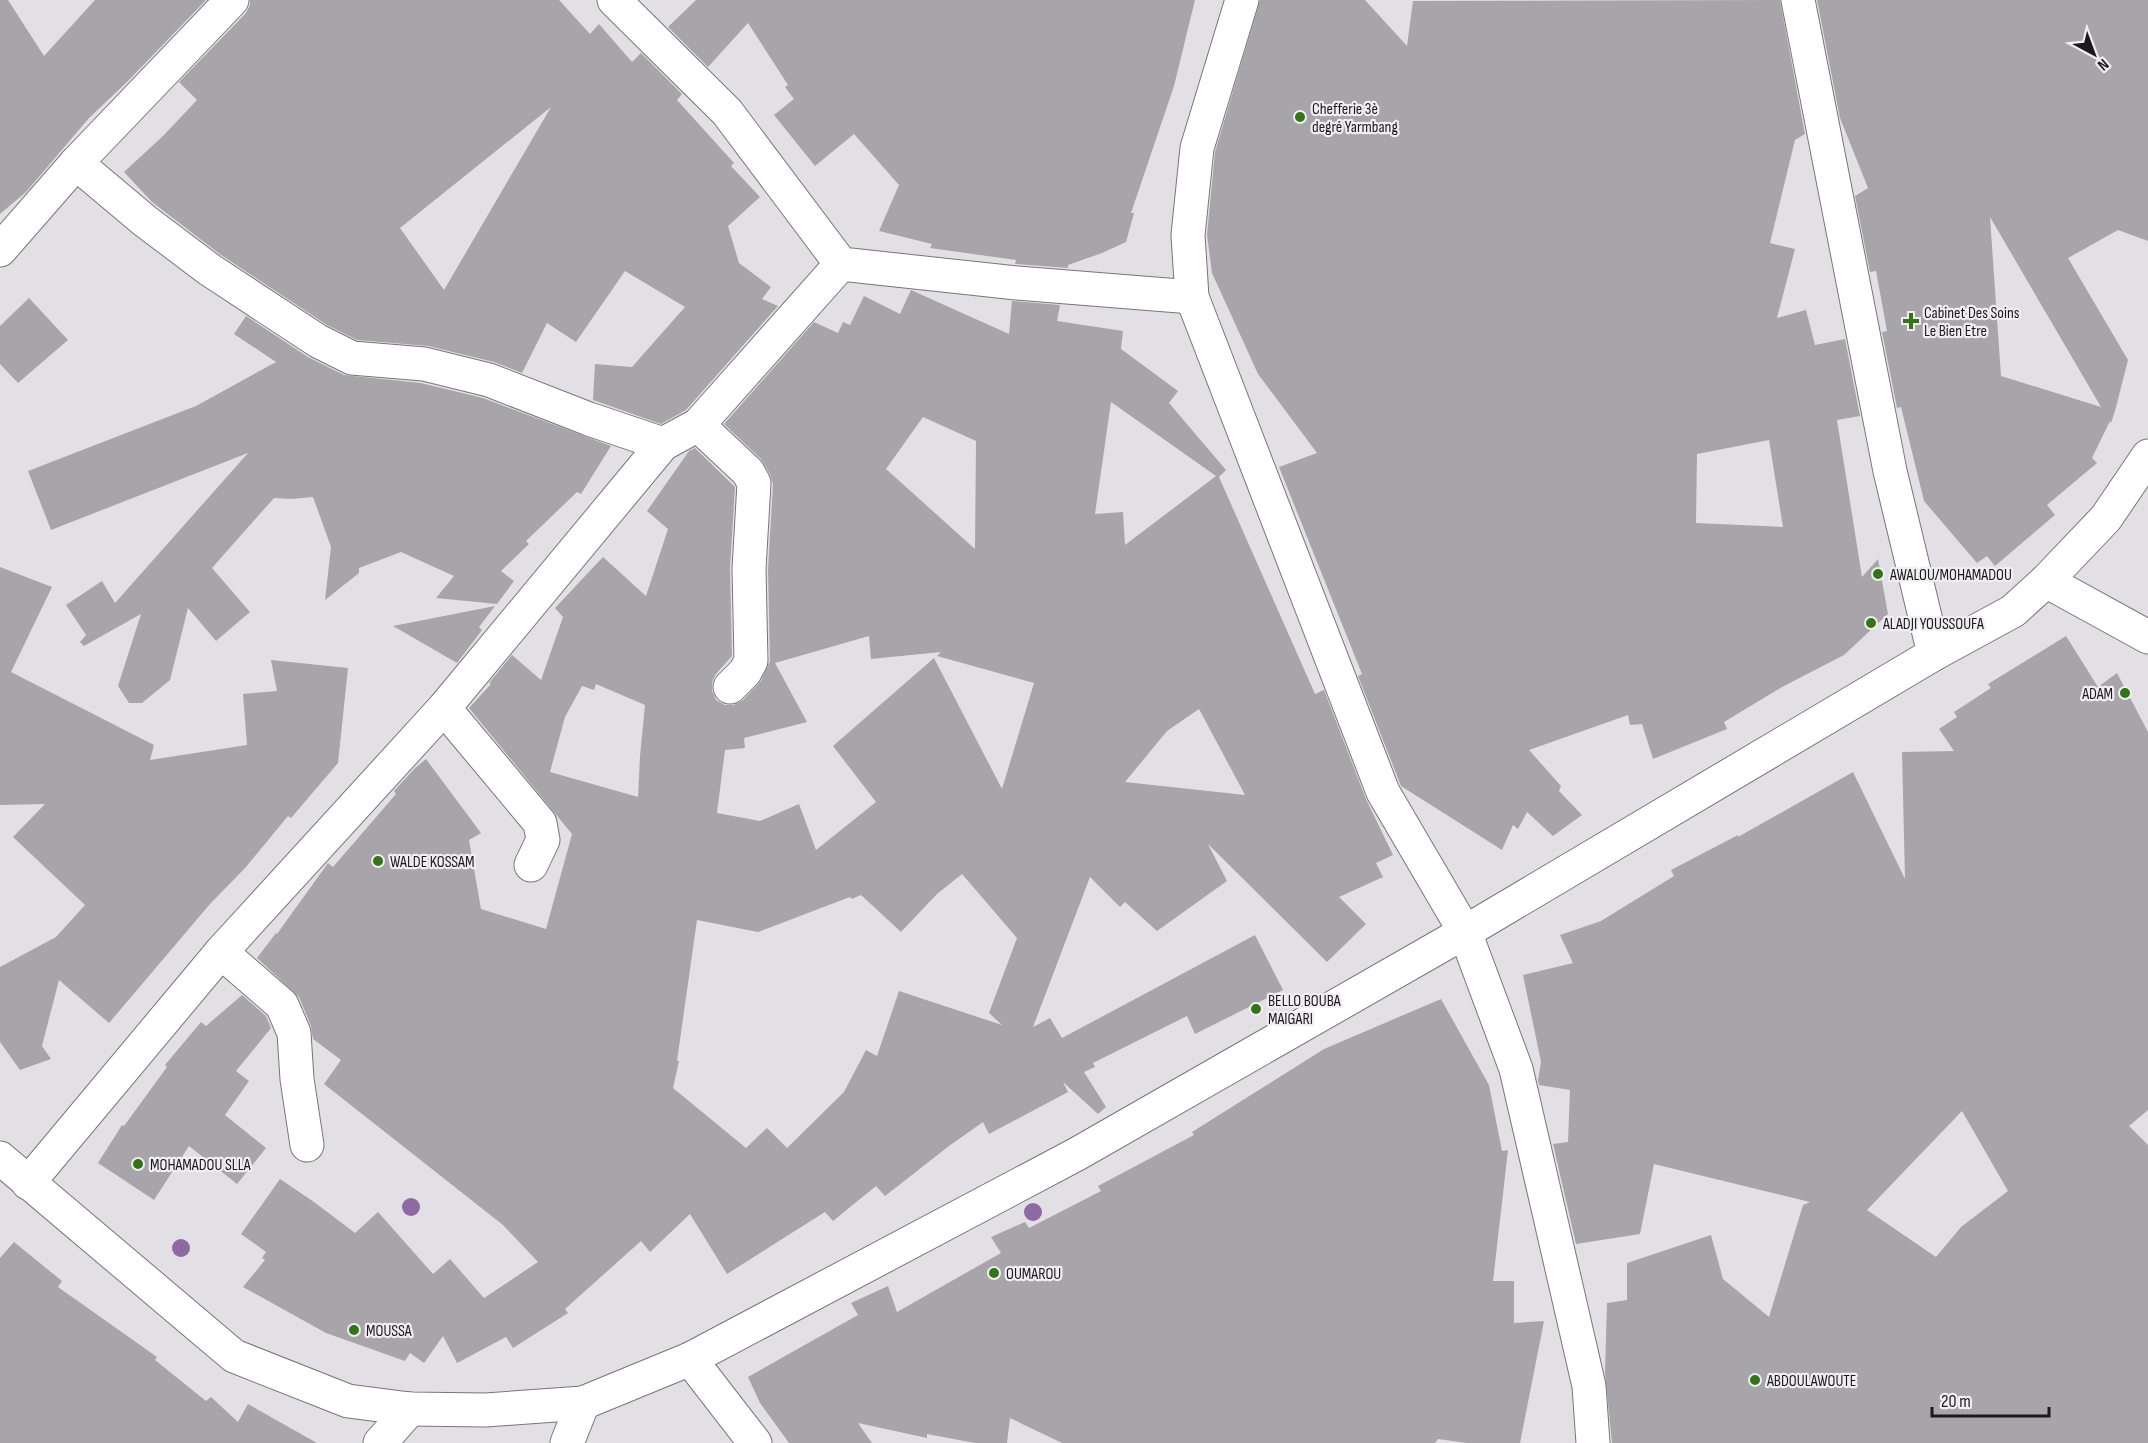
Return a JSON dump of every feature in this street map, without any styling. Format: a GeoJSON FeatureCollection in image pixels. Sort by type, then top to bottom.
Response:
{"type":"FeatureCollection","features":[{"type":"Feature","properties":{"kind":"street"},"geometry":{"type":"LineString","coordinates":[[0,250],[76,163],[232,0]]}},
{"type":"Feature","properties":{"kind":"street"},"geometry":{"type":"LineString","coordinates":[[614,0],[727,112],[841,264],[1017,283],[1192,297]]}},
{"type":"Feature","properties":{"kind":"street"},"geometry":{"type":"LineString","coordinates":[[1242,0],[1197,148],[1188,235],[1192,297],[1383,792],[1465,932],[1516,1069],[1589,1386],[1593,1443]]}},
{"type":"Feature","properties":{"kind":"street"},"geometry":{"type":"LineString","coordinates":[[1798,0],[1890,471],[1934,654]]}},
{"type":"Feature","properties":{"kind":"street"},"geometry":{"type":"LineString","coordinates":[[76,163],[145,221],[210,270],[318,341],[352,358],[424,364],[489,380],[589,419],[663,444]]}},
{"type":"Feature","properties":{"kind":"street"},"geometry":{"type":"LineString","coordinates":[[28,1183],[221,952],[444,708],[663,444],[698,425],[841,264]]}},
{"type":"Feature","properties":{"kind":"street"},"geometry":{"type":"LineString","coordinates":[[698,425],[748,472],[754,483],[749,569],[750,661],[745,672],[730,687]]}},
{"type":"Feature","properties":{"kind":"street"},"geometry":{"type":"LineString","coordinates":[[0,1158],[234,1356],[348,1401],[410,1409],[486,1410],[583,1403],[690,1359],[1077,1154],[1465,932],[1934,654],[2013,611],[2046,581],[2106,518],[2148,456]]}},
{"type":"Feature","properties":{"kind":"street"},"geometry":{"type":"LineString","coordinates":[[2046,581],[2148,637]]}},
{"type":"Feature","properties":{"kind":"street"},"geometry":{"type":"LineString","coordinates":[[444,708],[540,823],[543,840],[531,865]]}},
{"type":"Feature","properties":{"kind":"street"},"geometry":{"type":"LineString","coordinates":[[221,952],[282,1005],[294,1033],[297,1079],[307,1145]]}},
{"type":"Feature","properties":{"kind":"street"},"geometry":{"type":"LineString","coordinates":[[690,1359],[754,1443]]}},
{"type":"Feature","properties":{"kind":"street"},"geometry":{"type":"LineString","coordinates":[[567,1443],[583,1403]]}},
{"type":"Feature","properties":{"kind":"street"},"geometry":{"type":"LineString","coordinates":[[380,1443],[410,1409]]}},
{"type":"Feature","properties":{"kind":"building"},"geometry":{"type":"Polygon","coordinates":[[[0,0],[8,0],[44,56],[95,0],[206,0],[89,118],[26,192],[0,214],[0,0]]]}},
{"type":"Feature","properties":{"kind":"building"},"geometry":{"type":"Polygon","coordinates":[[[250,0],[559,0],[590,34],[599,24],[632,62],[641,53],[682,94],[677,100],[734,163],[731,166],[760,197],[728,226],[739,263],[771,287],[762,299],[778,306],[686,410],[661,424],[593,400],[595,364],[632,367],[685,307],[625,271],[576,342],[547,323],[522,373],[494,362],[428,346],[357,340],[327,325],[221,255],[152,202],[124,172],[197,100],[179,82],[246,13],[250,0]],[[551,107],[400,228],[444,290],[551,107]]]}},
{"type":"Feature","properties":{"kind":"building"},"geometry":{"type":"Polygon","coordinates":[[[696,0],[1195,0],[1174,86],[1131,213],[1134,213],[1126,242],[1068,265],[1068,268],[1015,264],[1016,260],[930,248],[932,244],[879,231],[899,185],[854,134],[815,166],[774,115],[794,99],[785,87],[788,85],[748,23],[708,67],[668,27],[696,0]]]}},
{"type":"Feature","properties":{"kind":"building"},"geometry":{"type":"Polygon","coordinates":[[[1260,0],[1365,0],[1407,46],[1413,1],[1780,0],[1805,134],[1795,140],[1770,243],[1795,249],[1777,318],[1806,310],[1815,345],[1845,339],[1860,416],[1837,420],[1862,577],[1878,559],[1888,614],[1844,655],[1782,687],[1724,722],[1727,729],[1653,759],[1642,724],[1630,725],[1628,715],[1529,750],[1561,786],[1559,791],[1582,815],[1553,836],[1527,812],[1518,829],[1513,825],[1502,850],[1401,786],[1358,676],[1362,674],[1279,467],[1317,453],[1258,374],[1212,273],[1207,235],[1215,152],[1260,0]],[[1769,440],[1697,454],[1696,523],[1783,527],[1769,440]]]}},
{"type":"Feature","properties":{"kind":"building"},"geometry":{"type":"Polygon","coordinates":[[[1817,0],[2148,0],[2148,241],[2118,230],[2068,258],[2128,360],[2115,411],[2092,458],[2097,463],[2047,505],[2055,515],[1995,566],[1987,556],[1977,563],[1924,501],[1901,407],[1897,408],[1882,332],[1887,331],[1876,271],[1870,272],[1855,196],[1868,188],[1840,118],[1817,0]],[[1990,217],[2001,376],[2101,407],[1990,217]]]}},
{"type":"Feature","properties":{"kind":"building"},"geometry":{"type":"Polygon","coordinates":[[[911,290],[1009,334],[1012,301],[1060,305],[1057,321],[1123,331],[1121,349],[1178,391],[1169,403],[1226,470],[1219,477],[1315,694],[1324,690],[1366,799],[1393,855],[1376,863],[1383,877],[1339,897],[1366,924],[1327,962],[1208,844],[1227,881],[1157,931],[1125,902],[1120,907],[1090,877],[1033,1027],[1050,1018],[1062,1038],[1255,935],[1283,990],[1195,1034],[1187,1016],[1093,1063],[1095,1067],[1084,1072],[1106,1107],[1098,1114],[1063,1082],[1068,1092],[989,1134],[983,1122],[885,1196],[876,1186],[833,1221],[825,1212],[727,1274],[690,1214],[650,1252],[641,1241],[565,1309],[568,1313],[513,1348],[506,1337],[457,1363],[443,1336],[424,1363],[410,1353],[405,1361],[326,1333],[243,1287],[265,1260],[262,1258],[266,1252],[241,1234],[280,1179],[355,1233],[378,1212],[433,1274],[450,1259],[484,1298],[538,1262],[503,1225],[324,1084],[341,1060],[313,1039],[311,1026],[299,997],[257,958],[328,863],[333,867],[396,794],[394,791],[426,759],[481,833],[469,840],[481,909],[546,929],[572,834],[469,708],[491,684],[489,683],[512,655],[541,680],[563,617],[555,608],[603,557],[646,596],[668,529],[647,511],[689,451],[695,448],[735,487],[730,568],[732,656],[716,674],[712,682],[712,691],[716,700],[725,705],[734,705],[743,700],[761,681],[770,661],[768,569],[773,484],[761,459],[724,424],[814,322],[838,333],[843,322],[850,325],[864,296],[900,314],[911,290]],[[1111,402],[1095,514],[1123,512],[1125,545],[1216,476],[1111,402]],[[923,417],[886,469],[975,549],[976,441],[923,417]],[[869,636],[775,663],[807,722],[744,738],[745,748],[725,750],[717,813],[760,821],[799,804],[816,850],[876,802],[833,746],[934,658],[1002,789],[1034,683],[937,656],[941,652],[871,659],[869,636]],[[596,684],[594,690],[582,686],[565,717],[550,772],[638,797],[645,705],[596,684]],[[1199,709],[1167,731],[1125,782],[1245,795],[1199,709]],[[962,874],[937,894],[901,932],[861,895],[852,899],[850,897],[758,932],[697,920],[677,1061],[679,1061],[673,1088],[746,1148],[767,1128],[787,1148],[844,1092],[866,1050],[877,1056],[899,991],[1002,1025],[989,1013],[1017,938],[962,874]]]}},
{"type":"Feature","properties":{"kind":"building"},"geometry":{"type":"Polygon","coordinates":[[[29,298],[68,340],[18,383],[0,364],[0,326],[29,298]]]}},
{"type":"Feature","properties":{"kind":"building"},"geometry":{"type":"Polygon","coordinates":[[[246,316],[308,357],[344,375],[421,383],[483,398],[611,446],[581,494],[577,492],[526,541],[529,544],[501,571],[514,581],[497,604],[436,598],[454,576],[401,552],[359,568],[359,573],[325,600],[331,547],[313,497],[274,498],[212,568],[250,612],[216,641],[188,608],[170,680],[142,703],[129,703],[118,686],[141,614],[84,646],[80,642],[86,635],[66,605],[102,581],[115,603],[248,453],[51,530],[28,471],[196,406],[276,362],[234,334],[246,316]]]}},
{"type":"Feature","properties":{"kind":"building"},"geometry":{"type":"Polygon","coordinates":[[[0,567],[52,587],[11,672],[154,745],[150,760],[247,745],[243,694],[277,691],[271,660],[348,668],[338,763],[291,818],[288,816],[246,867],[210,904],[109,1023],[59,980],[42,1046],[51,1059],[20,1070],[0,1042],[0,967],[56,937],[85,905],[13,837],[45,804],[0,805],[0,567]]]}},
{"type":"Feature","properties":{"kind":"building"},"geometry":{"type":"Polygon","coordinates":[[[495,606],[479,627],[482,630],[457,663],[393,626],[495,606]]]}},
{"type":"Feature","properties":{"kind":"building"},"geometry":{"type":"Polygon","coordinates":[[[2066,636],[2098,687],[2117,673],[2148,732],[2148,1110],[2129,1126],[2148,1145],[2148,1443],[1612,1443],[1605,1373],[1607,1303],[1627,1300],[1627,1263],[1711,1235],[1723,1279],[1769,1317],[1803,1205],[1810,1202],[1654,1164],[1640,1234],[1576,1244],[1553,1144],[1568,1142],[1570,1090],[1539,1085],[1541,1062],[1523,975],[1573,963],[1560,935],[1601,921],[1674,876],[1671,870],[1738,835],[1738,837],[1853,772],[1905,879],[1902,752],[1954,751],[1939,729],[1957,717],[1954,712],[1991,688],[1988,684],[2066,636]],[[1962,1111],[1867,1210],[1936,1257],[1961,1227],[2008,1191],[1962,1111]]]}},
{"type":"Feature","properties":{"kind":"building"},"geometry":{"type":"Polygon","coordinates":[[[242,995],[266,1016],[271,1028],[236,1071],[249,1081],[225,1115],[266,1148],[237,1184],[189,1146],[154,1200],[98,1163],[122,1125],[124,1126],[167,1067],[165,1065],[201,1022],[206,1026],[242,995]]]}},
{"type":"Feature","properties":{"kind":"building"},"geometry":{"type":"Polygon","coordinates":[[[1441,999],[1489,1085],[1502,1151],[1508,1150],[1493,1281],[1514,1281],[1514,1323],[1544,1321],[1520,1443],[1467,1443],[1438,1439],[1435,1443],[1062,1443],[1010,1418],[1007,1443],[975,1443],[927,1434],[927,1438],[858,1423],[872,1443],[789,1443],[760,1403],[748,1377],[858,1315],[851,1303],[888,1286],[897,1312],[1001,1253],[991,1237],[1025,1222],[1029,1228],[1101,1191],[1098,1186],[1194,1135],[1192,1132],[1324,1049],[1441,999]]]}},
{"type":"Feature","properties":{"kind":"building"},"geometry":{"type":"Polygon","coordinates":[[[14,1242],[62,1281],[58,1287],[157,1357],[155,1360],[206,1401],[211,1397],[238,1422],[248,1404],[317,1443],[0,1443],[0,1258],[14,1242]]]}},
{"type":"Feature","properties":{"kind":"place","name":"Chefferie 3è degré Yarmbang"},"geometry":{"type":"Point","coordinates":[1300,117]}},
{"type":"Feature","properties":{"kind":"place","name":"Cabinet Des Soins Le Bien Etre"},"geometry":{"type":"Point","coordinates":[1911,321]}},
{"type":"Feature","properties":{"kind":"place","name":"AWALOU/MOHAMADOU"},"geometry":{"type":"Point","coordinates":[1878,574]}},
{"type":"Feature","properties":{"kind":"place","name":"ALADJI YOUSSOUFA"},"geometry":{"type":"Point","coordinates":[1871,623]}},
{"type":"Feature","properties":{"kind":"place","name":"ADAM"},"geometry":{"type":"Point","coordinates":[2125,693]}},
{"type":"Feature","properties":{"kind":"place","name":"WALDE KOSSAM"},"geometry":{"type":"Point","coordinates":[378,861]}},
{"type":"Feature","properties":{"kind":"place","name":"BELLO BOUBA MAIGARI"},"geometry":{"type":"Point","coordinates":[1256,1009]}},
{"type":"Feature","properties":{"kind":"place","name":"MOHAMADOU SLLA"},"geometry":{"type":"Point","coordinates":[138,1164]}},
{"type":"Feature","properties":{"kind":"place","name":"OUMAROU"},"geometry":{"type":"Point","coordinates":[994,1273]}},
{"type":"Feature","properties":{"kind":"place","name":"MOUSSA"},"geometry":{"type":"Point","coordinates":[354,1330]}},
{"type":"Feature","properties":{"kind":"place","name":"ABDOULAWOUTE"},"geometry":{"type":"Point","coordinates":[1755,1380]}}]}
